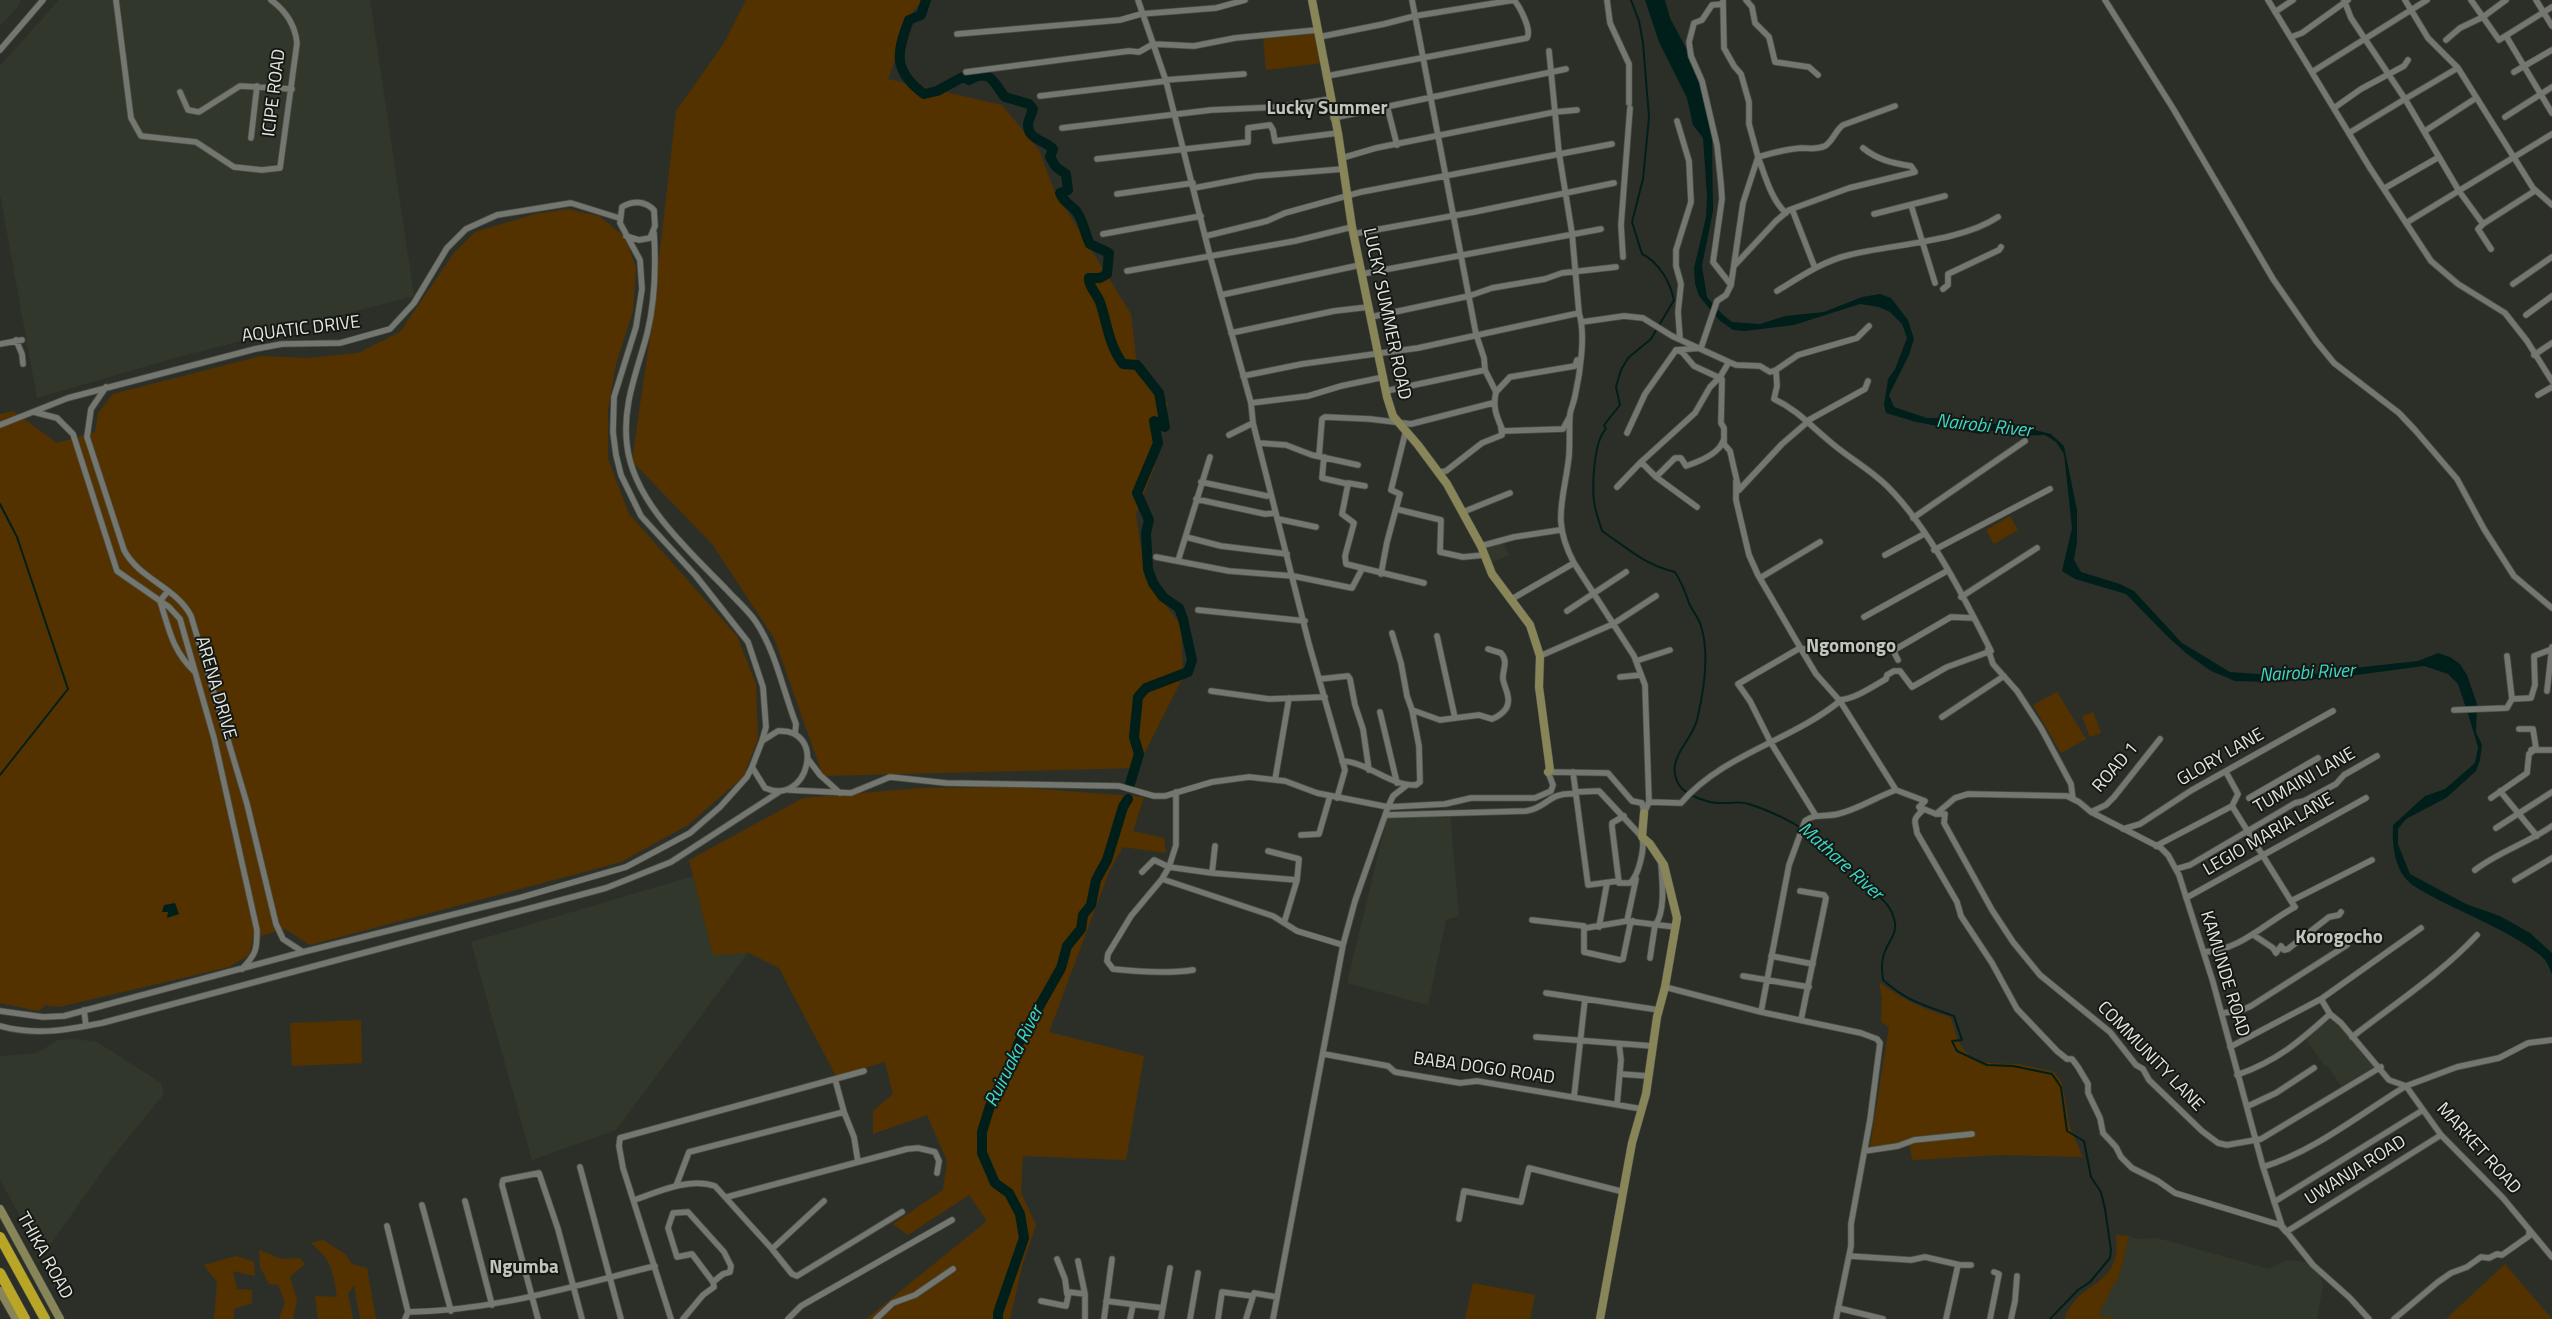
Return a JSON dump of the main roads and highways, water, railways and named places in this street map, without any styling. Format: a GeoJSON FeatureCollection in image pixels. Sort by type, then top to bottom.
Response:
{"type":"FeatureCollection","features":[{"type":"Feature","properties":{"kind":"highway","name":"THIKA ROAD"},"geometry":{"type":"LineString","coordinates":[[0,1236],[45,1319]]}},
{"type":"Feature","properties":{"kind":"highway"},"geometry":{"type":"LineString","coordinates":[[0,1273],[25,1319]]}},
{"type":"Feature","properties":{"kind":"water","name":"Nairobi River"},"geometry":{"type":"Polygon","coordinates":[[[1645,0],[1665,0],[1670,18],[1687,50],[1703,94],[1712,140],[1713,211],[1702,266],[1707,297],[1722,314],[1732,322],[1760,324],[1785,316],[1824,312],[1862,297],[1880,294],[1891,298],[1908,320],[1914,339],[1909,355],[1889,395],[1894,407],[1927,418],[1948,418],[1990,424],[2007,423],[2051,434],[2064,446],[2077,510],[2077,542],[2074,560],[2081,572],[2120,584],[2134,591],[2182,643],[2230,672],[2302,677],[2326,671],[2418,661],[2438,653],[2450,657],[2460,664],[2467,675],[2477,704],[2476,732],[2482,745],[2480,760],[2476,771],[2446,798],[2406,819],[2398,829],[2398,844],[2410,874],[2466,904],[2500,916],[2530,933],[2552,953],[2552,974],[2545,960],[2523,943],[2415,887],[2404,876],[2397,863],[2393,840],[2393,825],[2425,796],[2445,789],[2475,763],[2478,747],[2468,714],[2458,684],[2448,674],[2424,666],[2334,678],[2268,682],[2235,681],[2211,671],[2169,638],[2126,594],[2075,579],[2062,571],[2072,528],[2064,454],[2056,442],[2045,435],[2020,436],[2008,431],[1990,431],[1981,434],[1916,422],[1886,413],[1884,405],[1888,379],[1895,369],[1907,338],[1902,324],[1890,312],[1879,307],[1860,304],[1794,325],[1745,331],[1733,330],[1719,320],[1699,296],[1695,284],[1694,268],[1706,217],[1707,197],[1703,138],[1693,125],[1687,98],[1659,42],[1645,0]]]}},
{"type":"Feature","properties":{"kind":"water"},"geometry":{"type":"Polygon","coordinates":[[[175,903],[179,914],[167,918],[168,912],[162,912],[164,905],[175,903]]]}},
{"type":"Feature","properties":{"kind":"waterway","name":"Ruiruaka River"},"geometry":{"type":"LineString","coordinates":[[926,0],[921,15],[909,20],[901,43],[900,61],[907,78],[924,94],[937,91],[963,77],[969,80],[976,76],[987,76],[995,82],[1005,97],[1029,104],[1033,109],[1028,123],[1031,134],[1053,149],[1050,157],[1056,167],[1066,174],[1068,190],[1060,193],[1062,197],[1078,214],[1090,244],[1109,253],[1107,274],[1100,278],[1089,278],[1089,281],[1100,302],[1114,350],[1123,364],[1137,365],[1159,393],[1165,427],[1154,421],[1158,443],[1137,493],[1149,520],[1146,533],[1148,569],[1153,583],[1163,597],[1179,608],[1192,660],[1188,672],[1146,688],[1138,697],[1134,737],[1139,754],[1130,784]]}},
{"type":"Feature","properties":{"kind":"waterway","name":"Mathare River"},"geometry":{"type":"LineString","coordinates":[[1631,0],[1639,21],[1643,43],[1649,117],[1643,179],[1632,222],[1642,254],[1659,267],[1670,286],[1674,300],[1651,339],[1628,358],[1621,370],[1616,387],[1620,405],[1604,425],[1606,429],[1596,452],[1593,493],[1595,508],[1602,531],[1645,561],[1675,572],[1700,623],[1705,646],[1702,697],[1694,728],[1677,759],[1675,776],[1682,789],[1693,796],[1718,803],[1746,803],[1779,816],[1818,839],[1853,871],[1862,883],[1882,899],[1893,915],[1895,928],[1883,958],[1883,980],[1909,998],[1954,1016],[1962,1040],[1952,1041],[1957,1051],[1987,1065],[2013,1066],[2052,1074],[2061,1087],[2067,1131],[2084,1141],[2091,1177],[2101,1192],[2111,1250],[2110,1258],[2090,1282],[2078,1290],[2050,1319]]}},
{"type":"Feature","properties":{"kind":"waterway"},"geometry":{"type":"LineString","coordinates":[[0,504],[17,537],[68,689],[0,775]]}},
{"type":"Feature","properties":{"kind":"waterway","name":"Ruiruaka River"},"geometry":{"type":"LineString","coordinates":[[998,1319],[998,1313],[1024,1238],[1020,1214],[1009,1193],[995,1183],[982,1153],[982,1132],[990,1106],[1009,1072],[1018,1044],[1061,968],[1067,946],[1081,929],[1083,915],[1091,905],[1096,880],[1107,860],[1123,807],[1128,799]]}},
{"type":"Feature","properties":{"kind":"district","name":"Lucky Summer"},"geometry":{"type":"Point","coordinates":[1327,109]}},
{"type":"Feature","properties":{"kind":"district","name":"Ngomongo"},"geometry":{"type":"Point","coordinates":[1851,647]}},
{"type":"Feature","properties":{"kind":"district","name":"Korogocho"},"geometry":{"type":"Point","coordinates":[2339,938]}},
{"type":"Feature","properties":{"kind":"district","name":"Ngumba"},"geometry":{"type":"Point","coordinates":[524,1268]}}]}
